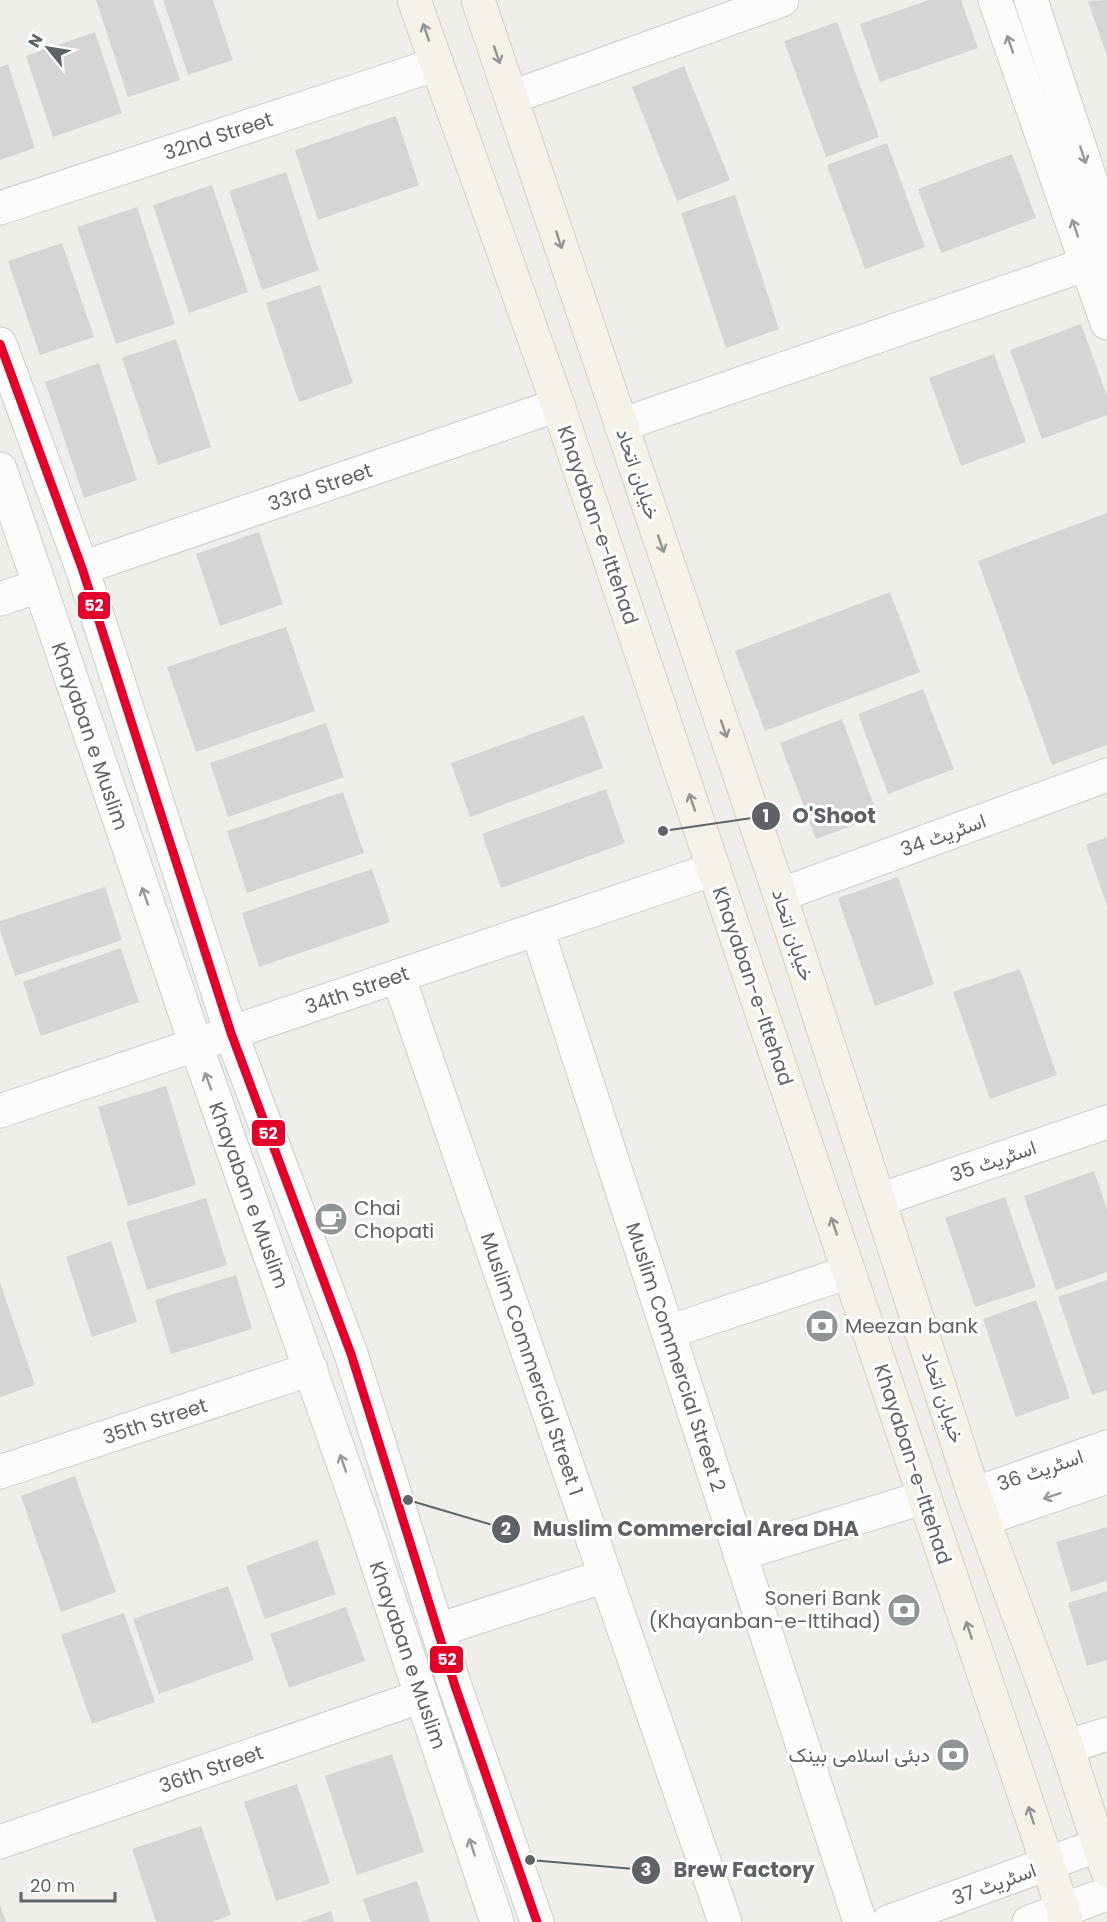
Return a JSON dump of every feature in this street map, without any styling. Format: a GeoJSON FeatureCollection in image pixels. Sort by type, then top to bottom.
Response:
{"type":"FeatureCollection","features":[{"type":"Feature","properties":{"kind":"main road","name":"Khayaban-e-Ittehad"},"geometry":{"type":"LineString","coordinates":[[414,0],[558,405],[1065,1916]]}},
{"type":"Feature","properties":{"kind":"main road","name":"خیابان اتحاد"},"geometry":{"type":"LineString","coordinates":[[478,0],[780,894],[979,1506],[1067,1747],[1103,1858]]}},
{"type":"Feature","properties":{"kind":"street"},"geometry":{"type":"LineString","coordinates":[[512,96],[782,0]]}},
{"type":"Feature","properties":{"kind":"street"},"geometry":{"type":"LineString","coordinates":[[995,0],[1038,124],[1097,260],[1107,323]]}},
{"type":"Feature","properties":{"kind":"street"},"geometry":{"type":"LineString","coordinates":[[1031,0],[1107,230]]}},
{"type":"Feature","properties":{"kind":"street","name":"32nd Street"},"geometry":{"type":"LineString","coordinates":[[0,208],[437,64]]}},
{"type":"Feature","properties":{"kind":"street"},"geometry":{"type":"LineString","coordinates":[[1038,124],[1070,113]]}},
{"type":"Feature","properties":{"kind":"street"},"geometry":{"type":"LineString","coordinates":[[621,425],[1097,260]]}},
{"type":"Feature","properties":{"kind":"street","name":"Khayaban e Muslim"},"geometry":{"type":"LineString","coordinates":[[0,344],[10,400],[82,568],[231,1033],[351,1354],[455,1686],[537,1922]]}},
{"type":"Feature","properties":{"kind":"street","name":"33rd Street"},"geometry":{"type":"LineString","coordinates":[[82,568],[558,405]]}},
{"type":"Feature","properties":{"kind":"street","name":"Khayaban e Muslim"},"geometry":{"type":"LineString","coordinates":[[0,469],[110,796],[356,1500],[497,1922]]}},
{"type":"Feature","properties":{"kind":"street"},"geometry":{"type":"LineString","coordinates":[[0,599],[39,586]]}},
{"type":"Feature","properties":{"kind":"street","name":"اسٹریٹ 34"},"geometry":{"type":"LineString","coordinates":[[780,894],[1107,775]]}},
{"type":"Feature","properties":{"kind":"street"},"geometry":{"type":"LineString","coordinates":[[110,796],[150,783]]}},
{"type":"Feature","properties":{"kind":"street","name":"34th Street"},"geometry":{"type":"LineString","coordinates":[[0,1112],[714,869]]}},
{"type":"Feature","properties":{"kind":"street","name":"Muslim Commercial Street 2"},"geometry":{"type":"LineString","coordinates":[[537,929],[860,1922]]}},
{"type":"Feature","properties":{"kind":"street","name":"Muslim Commercial Street 1"},"geometry":{"type":"LineString","coordinates":[[398,976],[725,1922]]}},
{"type":"Feature","properties":{"kind":"street","name":"اسٹریٹ 35"},"geometry":{"type":"LineString","coordinates":[[879,1200],[1107,1122]]}},
{"type":"Feature","properties":{"kind":"street"},"geometry":{"type":"LineString","coordinates":[[668,1332],[849,1272]]}},
{"type":"Feature","properties":{"kind":"street","name":"35th Street"},"geometry":{"type":"LineString","coordinates":[[0,1472],[311,1369]]}},
{"type":"Feature","properties":{"kind":"street","name":"اسٹریٹ 36"},"geometry":{"type":"LineString","coordinates":[[979,1506],[1107,1447]]}},
{"type":"Feature","properties":{"kind":"street","name":"اسٹریٹ 36"},"geometry":{"type":"LineString","coordinates":[[979,1506],[1107,1477]]}},
{"type":"Feature","properties":{"kind":"street"},"geometry":{"type":"LineString","coordinates":[[356,1500],[393,1486]]}},
{"type":"Feature","properties":{"kind":"street"},"geometry":{"type":"LineString","coordinates":[[740,1554],[925,1497]]}},
{"type":"Feature","properties":{"kind":"street"},"geometry":{"type":"LineString","coordinates":[[438,1630],[604,1576]]}},
{"type":"Feature","properties":{"kind":"street","name":"36th Street"},"geometry":{"type":"LineString","coordinates":[[0,1842],[422,1696]]}},
{"type":"Feature","properties":{"kind":"street"},"geometry":{"type":"LineString","coordinates":[[1067,1747],[1107,1734]]}},
{"type":"Feature","properties":{"kind":"street","name":"اسٹریٹ 37"},"geometry":{"type":"LineString","coordinates":[[888,1922],[1047,1864],[1103,1858]]}},
{"type":"Feature","properties":{"kind":"street"},"geometry":{"type":"LineString","coordinates":[[484,1883],[520,1870]]}},
{"type":"Feature","properties":{"kind":"street"},"geometry":{"type":"LineString","coordinates":[[1029,1922],[1065,1916],[1107,1894]]}},
{"type":"Feature","properties":{"kind":"building"},"geometry":{"type":"Polygon","coordinates":[[[96,0],[153,0],[180,80],[128,97],[96,0]]]}},
{"type":"Feature","properties":{"kind":"building"},"geometry":{"type":"Polygon","coordinates":[[[163,0],[213,0],[233,60],[188,75],[163,0]]]}},
{"type":"Feature","properties":{"kind":"building"},"geometry":{"type":"Polygon","coordinates":[[[929,0],[961,0],[978,48],[880,82],[860,24],[929,0]]]}},
{"type":"Feature","properties":{"kind":"building"},"geometry":{"type":"Polygon","coordinates":[[[1107,0],[1107,56],[1088,1],[1107,0]]]}},
{"type":"Feature","properties":{"kind":"building"},"geometry":{"type":"Polygon","coordinates":[[[837,22],[879,137],[826,157],[784,41],[837,22]]]}},
{"type":"Feature","properties":{"kind":"building"},"geometry":{"type":"Polygon","coordinates":[[[95,32],[122,113],[53,137],[26,56],[95,32]]]}},
{"type":"Feature","properties":{"kind":"building"},"geometry":{"type":"Polygon","coordinates":[[[8,64],[35,148],[0,160],[0,67],[8,64]]]}},
{"type":"Feature","properties":{"kind":"building"},"geometry":{"type":"Polygon","coordinates":[[[684,66],[730,180],[677,201],[632,87],[684,66]]]}},
{"type":"Feature","properties":{"kind":"building"},"geometry":{"type":"Polygon","coordinates":[[[396,116],[419,185],[318,220],[295,150],[396,116]]]}},
{"type":"Feature","properties":{"kind":"building"},"geometry":{"type":"Polygon","coordinates":[[[887,143],[925,247],[865,269],[827,165],[887,143]]]}},
{"type":"Feature","properties":{"kind":"building"},"geometry":{"type":"Polygon","coordinates":[[[1012,154],[1036,218],[941,253],[918,189],[1012,154]]]}},
{"type":"Feature","properties":{"kind":"building"},"geometry":{"type":"Polygon","coordinates":[[[286,172],[319,270],[262,290],[229,191],[286,172]]]}},
{"type":"Feature","properties":{"kind":"building"},"geometry":{"type":"Polygon","coordinates":[[[212,185],[248,292],[189,313],[153,205],[212,185]]]}},
{"type":"Feature","properties":{"kind":"building"},"geometry":{"type":"Polygon","coordinates":[[[735,195],[779,329],[726,348],[681,213],[735,195]]]}},
{"type":"Feature","properties":{"kind":"building"},"geometry":{"type":"Polygon","coordinates":[[[137,207],[175,324],[116,344],[77,227],[137,207]]]}},
{"type":"Feature","properties":{"kind":"building"},"geometry":{"type":"Polygon","coordinates":[[[62,243],[94,337],[40,355],[8,261],[62,243]]]}},
{"type":"Feature","properties":{"kind":"building"},"geometry":{"type":"Polygon","coordinates":[[[320,285],[353,383],[299,402],[266,303],[320,285]]]}},
{"type":"Feature","properties":{"kind":"building"},"geometry":{"type":"Polygon","coordinates":[[[1081,324],[1107,396],[1107,415],[1042,439],[1010,350],[1081,324]]]}},
{"type":"Feature","properties":{"kind":"building"},"geometry":{"type":"Polygon","coordinates":[[[176,339],[211,447],[158,465],[122,358],[176,339]]]}},
{"type":"Feature","properties":{"kind":"building"},"geometry":{"type":"Polygon","coordinates":[[[994,354],[1026,442],[961,466],[929,378],[994,354]]]}},
{"type":"Feature","properties":{"kind":"building"},"geometry":{"type":"Polygon","coordinates":[[[99,363],[137,480],[84,498],[45,382],[99,363]]]}},
{"type":"Feature","properties":{"kind":"building"},"geometry":{"type":"Polygon","coordinates":[[[1107,513],[1107,745],[1052,765],[978,561],[1107,513]]]}},
{"type":"Feature","properties":{"kind":"building"},"geometry":{"type":"Polygon","coordinates":[[[259,532],[283,604],[220,626],[196,554],[259,532]]]}},
{"type":"Feature","properties":{"kind":"building"},"geometry":{"type":"Polygon","coordinates":[[[890,592],[920,672],[765,731],[735,651],[890,592]]]}},
{"type":"Feature","properties":{"kind":"building"},"geometry":{"type":"Polygon","coordinates":[[[286,627],[315,711],[196,752],[167,667],[286,627]]]}},
{"type":"Feature","properties":{"kind":"building"},"geometry":{"type":"Polygon","coordinates":[[[923,689],[954,769],[888,794],[858,714],[923,689]]]}},
{"type":"Feature","properties":{"kind":"building"},"geometry":{"type":"Polygon","coordinates":[[[584,715],[603,768],[470,817],[451,763],[584,715]]]}},
{"type":"Feature","properties":{"kind":"building"},"geometry":{"type":"Polygon","coordinates":[[[842,719],[878,816],[816,839],[780,743],[842,719]]]}},
{"type":"Feature","properties":{"kind":"building"},"geometry":{"type":"Polygon","coordinates":[[[326,723],[344,777],[228,817],[210,763],[326,723]]]}},
{"type":"Feature","properties":{"kind":"building"},"geometry":{"type":"Polygon","coordinates":[[[606,789],[625,843],[501,888],[482,834],[606,789]]]}},
{"type":"Feature","properties":{"kind":"building"},"geometry":{"type":"Polygon","coordinates":[[[343,792],[364,853],[247,893],[227,831],[343,792]]]}},
{"type":"Feature","properties":{"kind":"building"},"geometry":{"type":"Polygon","coordinates":[[[1107,837],[1107,905],[1086,845],[1107,837]]]}},
{"type":"Feature","properties":{"kind":"building"},"geometry":{"type":"Polygon","coordinates":[[[372,869],[390,922],[259,967],[242,913],[372,869]]]}},
{"type":"Feature","properties":{"kind":"building"},"geometry":{"type":"Polygon","coordinates":[[[898,877],[934,984],[875,1006],[838,898],[898,877]]]}},
{"type":"Feature","properties":{"kind":"building"},"geometry":{"type":"Polygon","coordinates":[[[105,887],[122,940],[15,976],[0,930],[0,921],[105,887]]]}},
{"type":"Feature","properties":{"kind":"building"},"geometry":{"type":"Polygon","coordinates":[[[121,948],[139,1002],[41,1036],[23,982],[121,948]]]}},
{"type":"Feature","properties":{"kind":"building"},"geometry":{"type":"Polygon","coordinates":[[[1020,969],[1057,1075],[990,1099],[953,992],[1020,969]]]}},
{"type":"Feature","properties":{"kind":"building"},"geometry":{"type":"Polygon","coordinates":[[[166,1086],[196,1185],[128,1206],[98,1107],[166,1086]]]}},
{"type":"Feature","properties":{"kind":"building"},"geometry":{"type":"Polygon","coordinates":[[[1094,1171],[1107,1209],[1107,1272],[1056,1290],[1024,1196],[1094,1171]]]}},
{"type":"Feature","properties":{"kind":"building"},"geometry":{"type":"Polygon","coordinates":[[[1005,1197],[1036,1287],[975,1307],[945,1218],[1005,1197]]]}},
{"type":"Feature","properties":{"kind":"building"},"geometry":{"type":"Polygon","coordinates":[[[206,1198],[227,1265],[147,1290],[126,1222],[206,1198]]]}},
{"type":"Feature","properties":{"kind":"building"},"geometry":{"type":"Polygon","coordinates":[[[111,1241],[137,1322],[92,1337],[66,1257],[111,1241]]]}},
{"type":"Feature","properties":{"kind":"building"},"geometry":{"type":"Polygon","coordinates":[[[236,1275],[252,1329],[171,1354],[155,1300],[236,1275]]]}},
{"type":"Feature","properties":{"kind":"building"},"geometry":{"type":"Polygon","coordinates":[[[1107,1280],[1107,1390],[1092,1395],[1058,1297],[1107,1280]]]}},
{"type":"Feature","properties":{"kind":"building"},"geometry":{"type":"Polygon","coordinates":[[[0,1282],[35,1385],[0,1397],[0,1282]]]}},
{"type":"Feature","properties":{"kind":"building"},"geometry":{"type":"Polygon","coordinates":[[[1036,1300],[1070,1398],[1016,1417],[983,1319],[1036,1300]]]}},
{"type":"Feature","properties":{"kind":"building"},"geometry":{"type":"Polygon","coordinates":[[[75,1476],[116,1592],[61,1612],[21,1496],[75,1476]]]}},
{"type":"Feature","properties":{"kind":"building"},"geometry":{"type":"Polygon","coordinates":[[[1107,1527],[1107,1581],[1071,1592],[1056,1542],[1107,1527]]]}},
{"type":"Feature","properties":{"kind":"building"},"geometry":{"type":"Polygon","coordinates":[[[317,1540],[336,1594],[265,1619],[246,1566],[317,1540]]]}},
{"type":"Feature","properties":{"kind":"building"},"geometry":{"type":"Polygon","coordinates":[[[228,1586],[254,1660],[159,1694],[133,1619],[228,1586]]]}},
{"type":"Feature","properties":{"kind":"building"},"geometry":{"type":"Polygon","coordinates":[[[1107,1591],[1107,1660],[1087,1666],[1068,1603],[1107,1591]]]}},
{"type":"Feature","properties":{"kind":"building"},"geometry":{"type":"Polygon","coordinates":[[[346,1607],[365,1661],[289,1688],[270,1634],[346,1607]]]}},
{"type":"Feature","properties":{"kind":"building"},"geometry":{"type":"Polygon","coordinates":[[[124,1613],[155,1702],[92,1724],[61,1635],[124,1613]]]}},
{"type":"Feature","properties":{"kind":"building"},"geometry":{"type":"Polygon","coordinates":[[[392,1754],[424,1852],[357,1875],[325,1776],[392,1754]]]}},
{"type":"Feature","properties":{"kind":"building"},"geometry":{"type":"Polygon","coordinates":[[[297,1784],[330,1883],[276,1901],[244,1802],[297,1784]]]}},
{"type":"Feature","properties":{"kind":"building"},"geometry":{"type":"Polygon","coordinates":[[[201,1826],[231,1915],[211,1922],[156,1922],[132,1849],[201,1826]]]}},
{"type":"Feature","properties":{"kind":"building"},"geometry":{"type":"Polygon","coordinates":[[[417,1881],[430,1922],[371,1922],[363,1899],[417,1881]]]}},
{"type":"Feature","properties":{"kind":"building"},"geometry":{"type":"Polygon","coordinates":[[[0,1905],[6,1922],[0,1922],[0,1905]]]}},
{"type":"Feature","properties":{"kind":"building"},"geometry":{"type":"Polygon","coordinates":[[[331,1911],[334,1922],[301,1922],[331,1911]]]}},
{"type":"Feature","properties":{"kind":"transit line","name":"52"},"geometry":{"type":"LineString","coordinates":[[0,344],[82,568],[231,1033],[351,1354],[455,1686],[537,1922]]}},
{"type":"Feature","properties":{"kind":"place","name":"O'Shoot"},"geometry":{"type":"Point","coordinates":[663,831]}},
{"type":"Feature","properties":{"kind":"place","name":"Chai Chopati"},"geometry":{"type":"Point","coordinates":[331,1219]}},
{"type":"Feature","properties":{"kind":"place","name":"Meezan bank"},"geometry":{"type":"Point","coordinates":[822,1326]}},
{"type":"Feature","properties":{"kind":"place","name":"Muslim Commercial Area DHA"},"geometry":{"type":"Point","coordinates":[408,1500]}},
{"type":"Feature","properties":{"kind":"place","name":"Soneri Bank (Khayanban-e-Ittihad)"},"geometry":{"type":"Point","coordinates":[904,1610]}},
{"type":"Feature","properties":{"kind":"place","name":"دبئی اسلامی بینک"},"geometry":{"type":"Point","coordinates":[953,1755]}},
{"type":"Feature","properties":{"kind":"place","name":"Brew Factory"},"geometry":{"type":"Point","coordinates":[530,1860]}}]}
